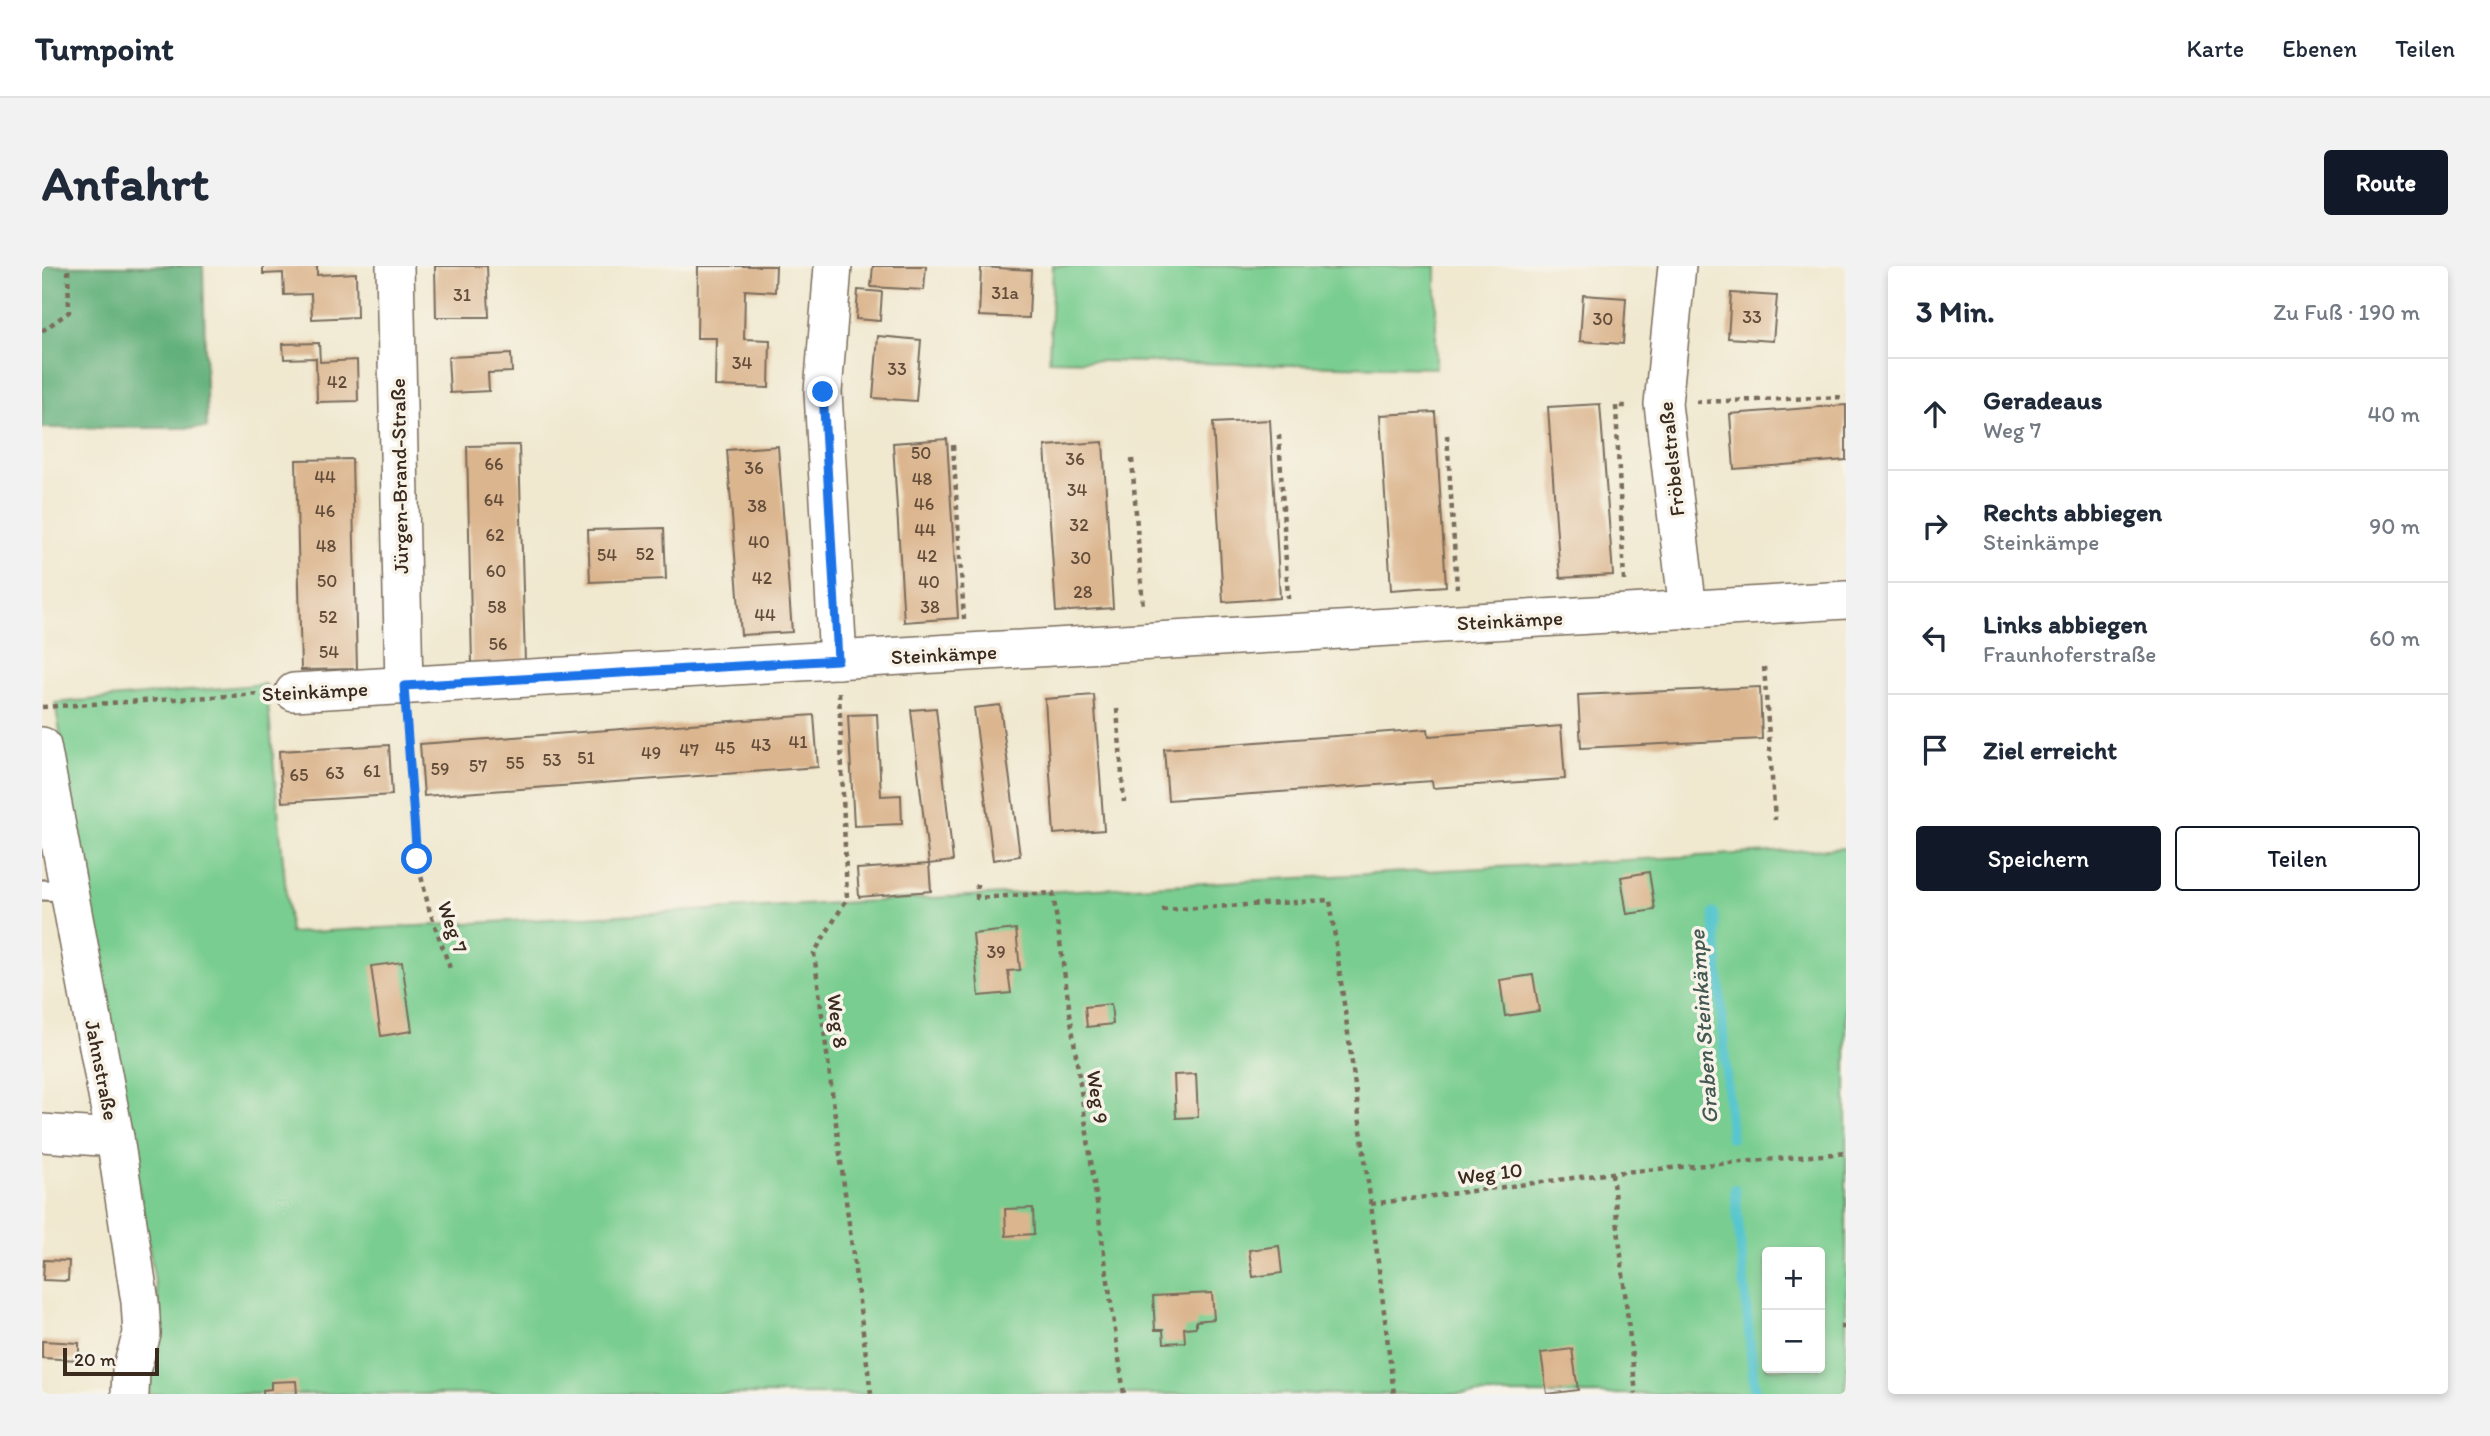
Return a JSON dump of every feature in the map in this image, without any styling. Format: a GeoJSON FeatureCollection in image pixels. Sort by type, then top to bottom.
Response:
{"type":"FeatureCollection","features":[{"type":"Feature","properties":{"kind":"street","name":"Jürgen-Brand-Straße"},"geometry":{"type":"LineString","coordinates":[[395,266],[404,686]]}},
{"type":"Feature","properties":{"kind":"street"},"geometry":{"type":"LineString","coordinates":[[833,266],[823,392],[838,660]]}},
{"type":"Feature","properties":{"kind":"street","name":"Fröbelstraße"},"geometry":{"type":"LineString","coordinates":[[1677,266],[1664,404],[1688,610]]}},
{"type":"Feature","properties":{"kind":"street","name":"Steinkämpe"},"geometry":{"type":"LineString","coordinates":[[294,692],[1846,600]]}},
{"type":"Feature","properties":{"kind":"street","name":"Jahnstraße"},"geometry":{"type":"LineString","coordinates":[[42,746],[56,891],[115,1138],[140,1302],[142,1334],[131,1370],[130,1394]]}},
{"type":"Feature","properties":{"kind":"street"},"geometry":{"type":"LineString","coordinates":[[42,1133],[115,1138]]}},
{"type":"Feature","properties":{"kind":"path"},"geometry":{"type":"LineString","coordinates":[[42,331],[69,312],[68,266]]}},
{"type":"Feature","properties":{"kind":"path"},"geometry":{"type":"LineString","coordinates":[[1625,613],[1616,406],[1846,397]]}},
{"type":"Feature","properties":{"kind":"path"},"geometry":{"type":"LineString","coordinates":[[1279,435],[1290,633]]}},
{"type":"Feature","properties":{"kind":"path"},"geometry":{"type":"LineString","coordinates":[[1447,435],[1459,623]]}},
{"type":"Feature","properties":{"kind":"path"},"geometry":{"type":"LineString","coordinates":[[953,445],[966,653]]}},
{"type":"Feature","properties":{"kind":"path"},"geometry":{"type":"LineString","coordinates":[[1132,459],[1145,642]]}},
{"type":"Feature","properties":{"kind":"path","name":"Weg 8"},"geometry":{"type":"LineString","coordinates":[[838,660],[848,899],[814,954],[871,1394]]}},
{"type":"Feature","properties":{"kind":"path"},"geometry":{"type":"LineString","coordinates":[[1764,667],[1775,820]]}},
{"type":"Feature","properties":{"kind":"path","name":"Weg 7"},"geometry":{"type":"LineString","coordinates":[[404,686],[417,859],[429,909],[452,971]]}},
{"type":"Feature","properties":{"kind":"path","name":"Steinkämpe"},"geometry":{"type":"LineString","coordinates":[[42,707],[294,692]]}},
{"type":"Feature","properties":{"kind":"path"},"geometry":{"type":"LineString","coordinates":[[1117,709],[1124,802]]}},
{"type":"Feature","properties":{"kind":"path","name":"Weg 9"},"geometry":{"type":"LineString","coordinates":[[977,884],[978,898],[1054,893],[1124,1394]]}},
{"type":"Feature","properties":{"kind":"path"},"geometry":{"type":"LineString","coordinates":[[1162,909],[1330,900],[1394,1394]]}},
{"type":"Feature","properties":{"kind":"path","name":"Weg 10"},"geometry":{"type":"LineString","coordinates":[[1371,1203],[1612,1173],[1846,1153]]}},
{"type":"Feature","properties":{"kind":"path"},"geometry":{"type":"LineString","coordinates":[[1612,1173],[1636,1394]]}},
{"type":"Feature","properties":{"kind":"green space"},"geometry":{"type":"Polygon","coordinates":[[[42,266],[203,266],[207,428],[42,428],[42,266]]]}},
{"type":"Feature","properties":{"kind":"green space"},"geometry":{"type":"Polygon","coordinates":[[[1053,266],[1436,266],[1436,368],[1049,360],[1053,266]]]}},
{"type":"Feature","properties":{"kind":"green space"},"geometry":{"type":"Polygon","coordinates":[[[266,684],[290,933],[1846,848],[1846,1394],[148,1394],[161,1317],[55,703],[266,684]]]}},
{"type":"Feature","properties":{"kind":"building"},"geometry":{"type":"Polygon","coordinates":[[[263,266],[317,266],[317,275],[356,273],[357,317],[312,319],[311,294],[284,295],[283,273],[263,274],[263,266]]]}},
{"type":"Feature","properties":{"kind":"building"},"geometry":{"type":"Polygon","coordinates":[[[435,266],[487,266],[489,317],[436,317],[435,266]]]}},
{"type":"Feature","properties":{"kind":"building"},"geometry":{"type":"Polygon","coordinates":[[[698,266],[776,266],[775,292],[745,290],[744,339],[770,340],[769,388],[715,386],[716,338],[697,338],[698,266]]]}},
{"type":"Feature","properties":{"kind":"building"},"geometry":{"type":"Polygon","coordinates":[[[873,266],[926,266],[924,290],[871,287],[873,266]]]}},
{"type":"Feature","properties":{"kind":"building"},"geometry":{"type":"Polygon","coordinates":[[[981,267],[1031,270],[1029,318],[979,316],[981,267]]]}},
{"type":"Feature","properties":{"kind":"building"},"geometry":{"type":"Polygon","coordinates":[[[858,290],[882,292],[880,321],[856,319],[858,290]]]}},
{"type":"Feature","properties":{"kind":"building"},"geometry":{"type":"Polygon","coordinates":[[[1731,293],[1777,296],[1773,341],[1728,338],[1731,293]]]}},
{"type":"Feature","properties":{"kind":"building"},"geometry":{"type":"Polygon","coordinates":[[[1583,295],[1626,298],[1623,344],[1580,341],[1583,295]]]}},
{"type":"Feature","properties":{"kind":"building"},"geometry":{"type":"Polygon","coordinates":[[[878,336],[921,340],[916,401],[873,398],[878,336]]]}},
{"type":"Feature","properties":{"kind":"building"},"geometry":{"type":"Polygon","coordinates":[[[319,343],[320,362],[357,360],[358,401],[317,402],[316,358],[284,359],[283,344],[319,343]]]}},
{"type":"Feature","properties":{"kind":"building"},"geometry":{"type":"Polygon","coordinates":[[[511,354],[512,372],[488,373],[489,391],[450,393],[448,357],[511,354]]]}},
{"type":"Feature","properties":{"kind":"building"},"geometry":{"type":"Polygon","coordinates":[[[1600,404],[1613,575],[1560,578],[1548,407],[1600,404]]]}},
{"type":"Feature","properties":{"kind":"building"},"geometry":{"type":"Polygon","coordinates":[[[1846,405],[1846,460],[1734,469],[1730,414],[1846,405]]]}},
{"type":"Feature","properties":{"kind":"building"},"geometry":{"type":"Polygon","coordinates":[[[1435,412],[1446,586],[1391,590],[1380,415],[1435,412]]]}},
{"type":"Feature","properties":{"kind":"building"},"geometry":{"type":"Polygon","coordinates":[[[1270,420],[1280,598],[1223,602],[1213,423],[1270,420]]]}},
{"type":"Feature","properties":{"kind":"building"},"geometry":{"type":"Polygon","coordinates":[[[947,439],[958,618],[904,622],[893,443],[947,439]]]}},
{"type":"Feature","properties":{"kind":"building"},"geometry":{"type":"Polygon","coordinates":[[[1103,442],[1113,608],[1056,612],[1045,446],[1103,442]]]}},
{"type":"Feature","properties":{"kind":"building"},"geometry":{"type":"Polygon","coordinates":[[[519,445],[525,663],[472,664],[467,446],[519,445]]]}},
{"type":"Feature","properties":{"kind":"building"},"geometry":{"type":"Polygon","coordinates":[[[778,446],[792,632],[741,635],[727,450],[778,446]]]}},
{"type":"Feature","properties":{"kind":"building"},"geometry":{"type":"Polygon","coordinates":[[[352,459],[357,669],[301,670],[296,460],[352,459]]]}},
{"type":"Feature","properties":{"kind":"building"},"geometry":{"type":"Polygon","coordinates":[[[664,528],[666,579],[590,582],[588,530],[664,528]]]}},
{"type":"Feature","properties":{"kind":"building"},"geometry":{"type":"Polygon","coordinates":[[[1760,687],[1762,739],[1581,748],[1578,695],[1760,687]]]}},
{"type":"Feature","properties":{"kind":"building"},"geometry":{"type":"Polygon","coordinates":[[[1094,695],[1104,830],[1054,834],[1045,699],[1094,695]]]}},
{"type":"Feature","properties":{"kind":"building"},"geometry":{"type":"Polygon","coordinates":[[[1000,705],[1020,856],[993,860],[974,708],[1000,705]]]}},
{"type":"Feature","properties":{"kind":"building"},"geometry":{"type":"Polygon","coordinates":[[[936,708],[953,861],[929,864],[911,710],[936,708]]]}},
{"type":"Feature","properties":{"kind":"building"},"geometry":{"type":"Polygon","coordinates":[[[877,714],[881,796],[901,795],[902,824],[854,826],[848,715],[877,714]]]}},
{"type":"Feature","properties":{"kind":"building"},"geometry":{"type":"Polygon","coordinates":[[[814,715],[818,767],[424,796],[420,744],[814,715]]]}},
{"type":"Feature","properties":{"kind":"building"},"geometry":{"type":"Polygon","coordinates":[[[1561,726],[1565,779],[1433,788],[1432,781],[1168,800],[1164,749],[1428,729],[1429,736],[1561,726]]]}},
{"type":"Feature","properties":{"kind":"building"},"geometry":{"type":"Polygon","coordinates":[[[389,745],[392,795],[282,802],[279,751],[389,745]]]}},
{"type":"Feature","properties":{"kind":"building"},"geometry":{"type":"Polygon","coordinates":[[[929,864],[931,891],[859,897],[857,869],[929,864]]]}},
{"type":"Feature","properties":{"kind":"building"},"geometry":{"type":"Polygon","coordinates":[[[1649,872],[1655,910],[1627,914],[1621,877],[1649,872]]]}},
{"type":"Feature","properties":{"kind":"building"},"geometry":{"type":"Polygon","coordinates":[[[1016,929],[1020,970],[1008,971],[1011,993],[979,996],[973,934],[1016,929]]]}},
{"type":"Feature","properties":{"kind":"building"},"geometry":{"type":"Polygon","coordinates":[[[402,962],[412,1031],[381,1036],[371,966],[402,962]]]}},
{"type":"Feature","properties":{"kind":"building"},"geometry":{"type":"Polygon","coordinates":[[[1533,975],[1539,1011],[1505,1016],[1500,980],[1533,975]]]}},
{"type":"Feature","properties":{"kind":"building"},"geometry":{"type":"Polygon","coordinates":[[[1111,1004],[1113,1024],[1087,1027],[1085,1007],[1111,1004]]]}},
{"type":"Feature","properties":{"kind":"building"},"geometry":{"type":"Polygon","coordinates":[[[1196,1074],[1198,1117],[1176,1118],[1174,1075],[1196,1074]]]}},
{"type":"Feature","properties":{"kind":"building"},"geometry":{"type":"Polygon","coordinates":[[[1033,1208],[1034,1234],[1006,1236],[1005,1209],[1033,1208]]]}},
{"type":"Feature","properties":{"kind":"building"},"geometry":{"type":"Polygon","coordinates":[[[1279,1246],[1282,1273],[1253,1277],[1249,1250],[1279,1246]]]}},
{"type":"Feature","properties":{"kind":"building"},"geometry":{"type":"Polygon","coordinates":[[[44,1260],[69,1261],[68,1281],[43,1280],[44,1260]]]}},
{"type":"Feature","properties":{"kind":"building"},"geometry":{"type":"Polygon","coordinates":[[[1212,1293],[1214,1319],[1196,1321],[1196,1327],[1184,1328],[1185,1342],[1164,1343],[1163,1330],[1155,1330],[1153,1296],[1212,1293]]]}},
{"type":"Feature","properties":{"kind":"building"},"geometry":{"type":"Polygon","coordinates":[[[42,1341],[79,1343],[79,1360],[42,1358],[42,1341]]]}},
{"type":"Feature","properties":{"kind":"building"},"geometry":{"type":"Polygon","coordinates":[[[1572,1349],[1578,1390],[1547,1394],[1541,1353],[1572,1349]]]}},
{"type":"Feature","properties":{"kind":"building"},"geometry":{"type":"Polygon","coordinates":[[[296,1381],[297,1394],[263,1394],[263,1390],[271,1389],[271,1382],[296,1381]]]}},
{"type":"Feature","properties":{"kind":"waterway","name":"Graben Steinkämpe"},"geometry":{"type":"LineString","coordinates":[[1714,913],[1731,1138]]}},
{"type":"Feature","properties":{"kind":"waterway","name":"Graben Steinkämpe"},"geometry":{"type":"LineString","coordinates":[[1735,1189],[1755,1394]]}},
{"type":"Feature","properties":{"kind":"route"},"geometry":{"type":"LineString","coordinates":[[417,859],[404,686],[838,660],[823,392]]}}]}
